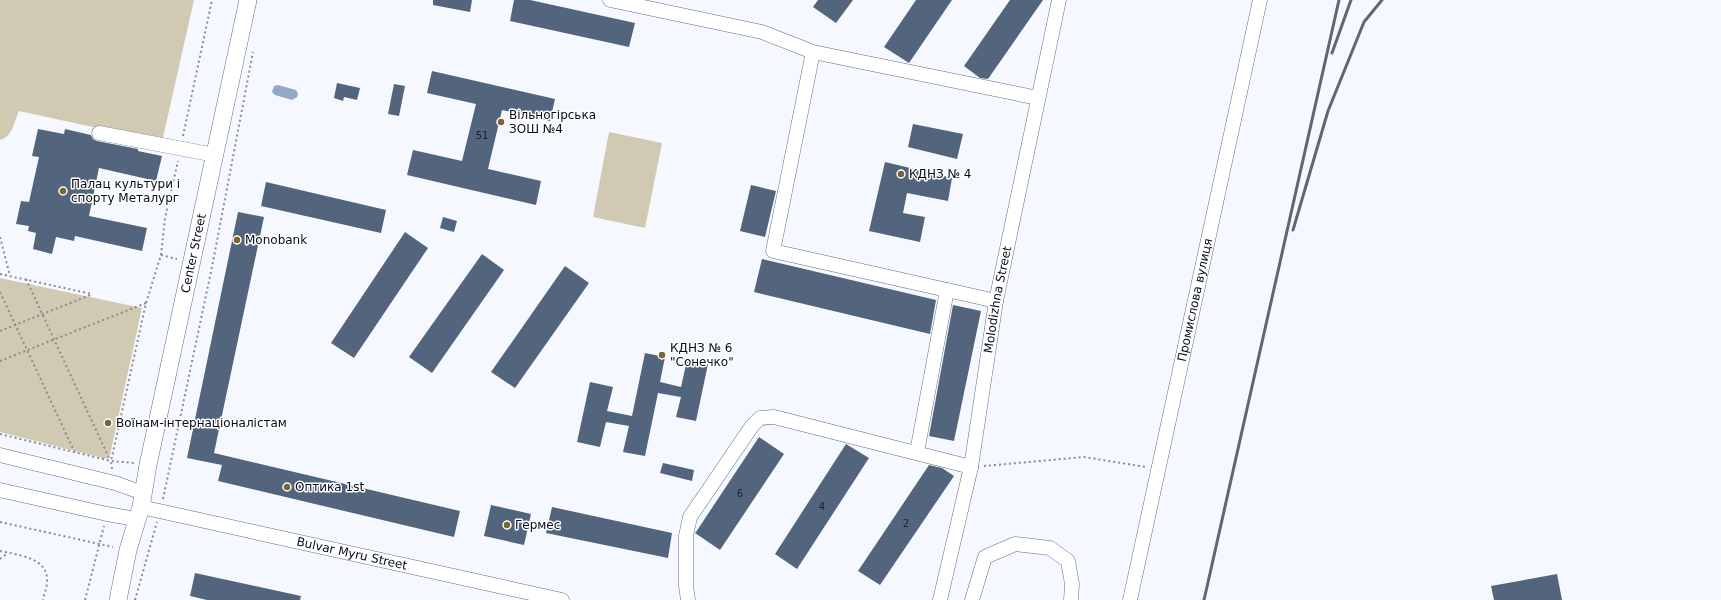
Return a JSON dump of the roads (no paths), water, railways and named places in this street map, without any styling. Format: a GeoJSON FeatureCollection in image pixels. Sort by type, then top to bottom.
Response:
{"type":"FeatureCollection","features":[{"type":"Feature","properties":{"kind":"main road","name":"Center Street"},"geometry":{"type":"LineString","coordinates":[[118,600],[128,550],[140,506],[248,0]]}},
{"type":"Feature","properties":{"kind":"street"},"geometry":{"type":"LineString","coordinates":[[610,0],[762,32],[813,52],[1038,98]]}},
{"type":"Feature","properties":{"kind":"street","name":"Molodizhna Street"},"geometry":{"type":"LineString","coordinates":[[940,600],[971,467],[996,300],[1059,0]]}},
{"type":"Feature","properties":{"kind":"street","name":"Промислова вулиця"},"geometry":{"type":"LineString","coordinates":[[1130,600],[1260,0]]}},
{"type":"Feature","properties":{"kind":"street"},"geometry":{"type":"LineString","coordinates":[[813,52],[773,251],[996,300]]}},
{"type":"Feature","properties":{"kind":"street"},"geometry":{"type":"LineString","coordinates":[[99,133],[215,154]]}},
{"type":"Feature","properties":{"kind":"street"},"geometry":{"type":"LineString","coordinates":[[917,452],[947,290]]}},
{"type":"Feature","properties":{"kind":"street"},"geometry":{"type":"LineString","coordinates":[[688,600],[686,586],[686,536],[690,517],[752,426],[760,418],[774,417],[917,452],[971,467]]}},
{"type":"Feature","properties":{"kind":"street","name":"Bulvar Myru Street"},"geometry":{"type":"LineString","coordinates":[[0,455],[115,483],[140,506]]}},
{"type":"Feature","properties":{"kind":"street","name":"Bulvar Myru Street"},"geometry":{"type":"LineString","coordinates":[[0,490],[107,514],[140,506],[562,600]]}},
{"type":"Feature","properties":{"kind":"street"},"geometry":{"type":"LineString","coordinates":[[972,600],[985,557],[1015,544],[1050,548],[1068,561],[1072,584],[1071,600]]}},
{"type":"Feature","properties":{"kind":"water"},"geometry":{"type":"Polygon","coordinates":[[[278,85],[296,90],[298,94],[297,97],[292,100],[275,95],[272,92],[274,86],[278,85]]]}},
{"type":"Feature","properties":{"kind":"railway"},"geometry":{"type":"LineString","coordinates":[[1204,600],[1339,0]]}},
{"type":"Feature","properties":{"kind":"railway"},"geometry":{"type":"LineString","coordinates":[[1332,53],[1351,0]]}},
{"type":"Feature","properties":{"kind":"railway"},"geometry":{"type":"LineString","coordinates":[[1293,230],[1328,111],[1364,22],[1382,0]]}},
{"type":"Feature","properties":{"kind":"place","name":"Вільногірська ЗОШ №4"},"geometry":{"type":"Point","coordinates":[501,122]}},
{"type":"Feature","properties":{"kind":"place","name":"КДНЗ № 4"},"geometry":{"type":"Point","coordinates":[901,174]}},
{"type":"Feature","properties":{"kind":"place","name":"Палац культури і спорту Металург"},"geometry":{"type":"Point","coordinates":[63,191]}},
{"type":"Feature","properties":{"kind":"place","name":"Monobank"},"geometry":{"type":"Point","coordinates":[237,240]}},
{"type":"Feature","properties":{"kind":"place","name":"КДНЗ № 6 \"Сонечко\""},"geometry":{"type":"Point","coordinates":[662,355]}},
{"type":"Feature","properties":{"kind":"place","name":"Воїнам-інтернаціоналістам"},"geometry":{"type":"Point","coordinates":[108,423]}},
{"type":"Feature","properties":{"kind":"place","name":"Оптика 1st"},"geometry":{"type":"Point","coordinates":[287,487]}},
{"type":"Feature","properties":{"kind":"place","name":"Гермес"},"geometry":{"type":"Point","coordinates":[507,525]}}]}
